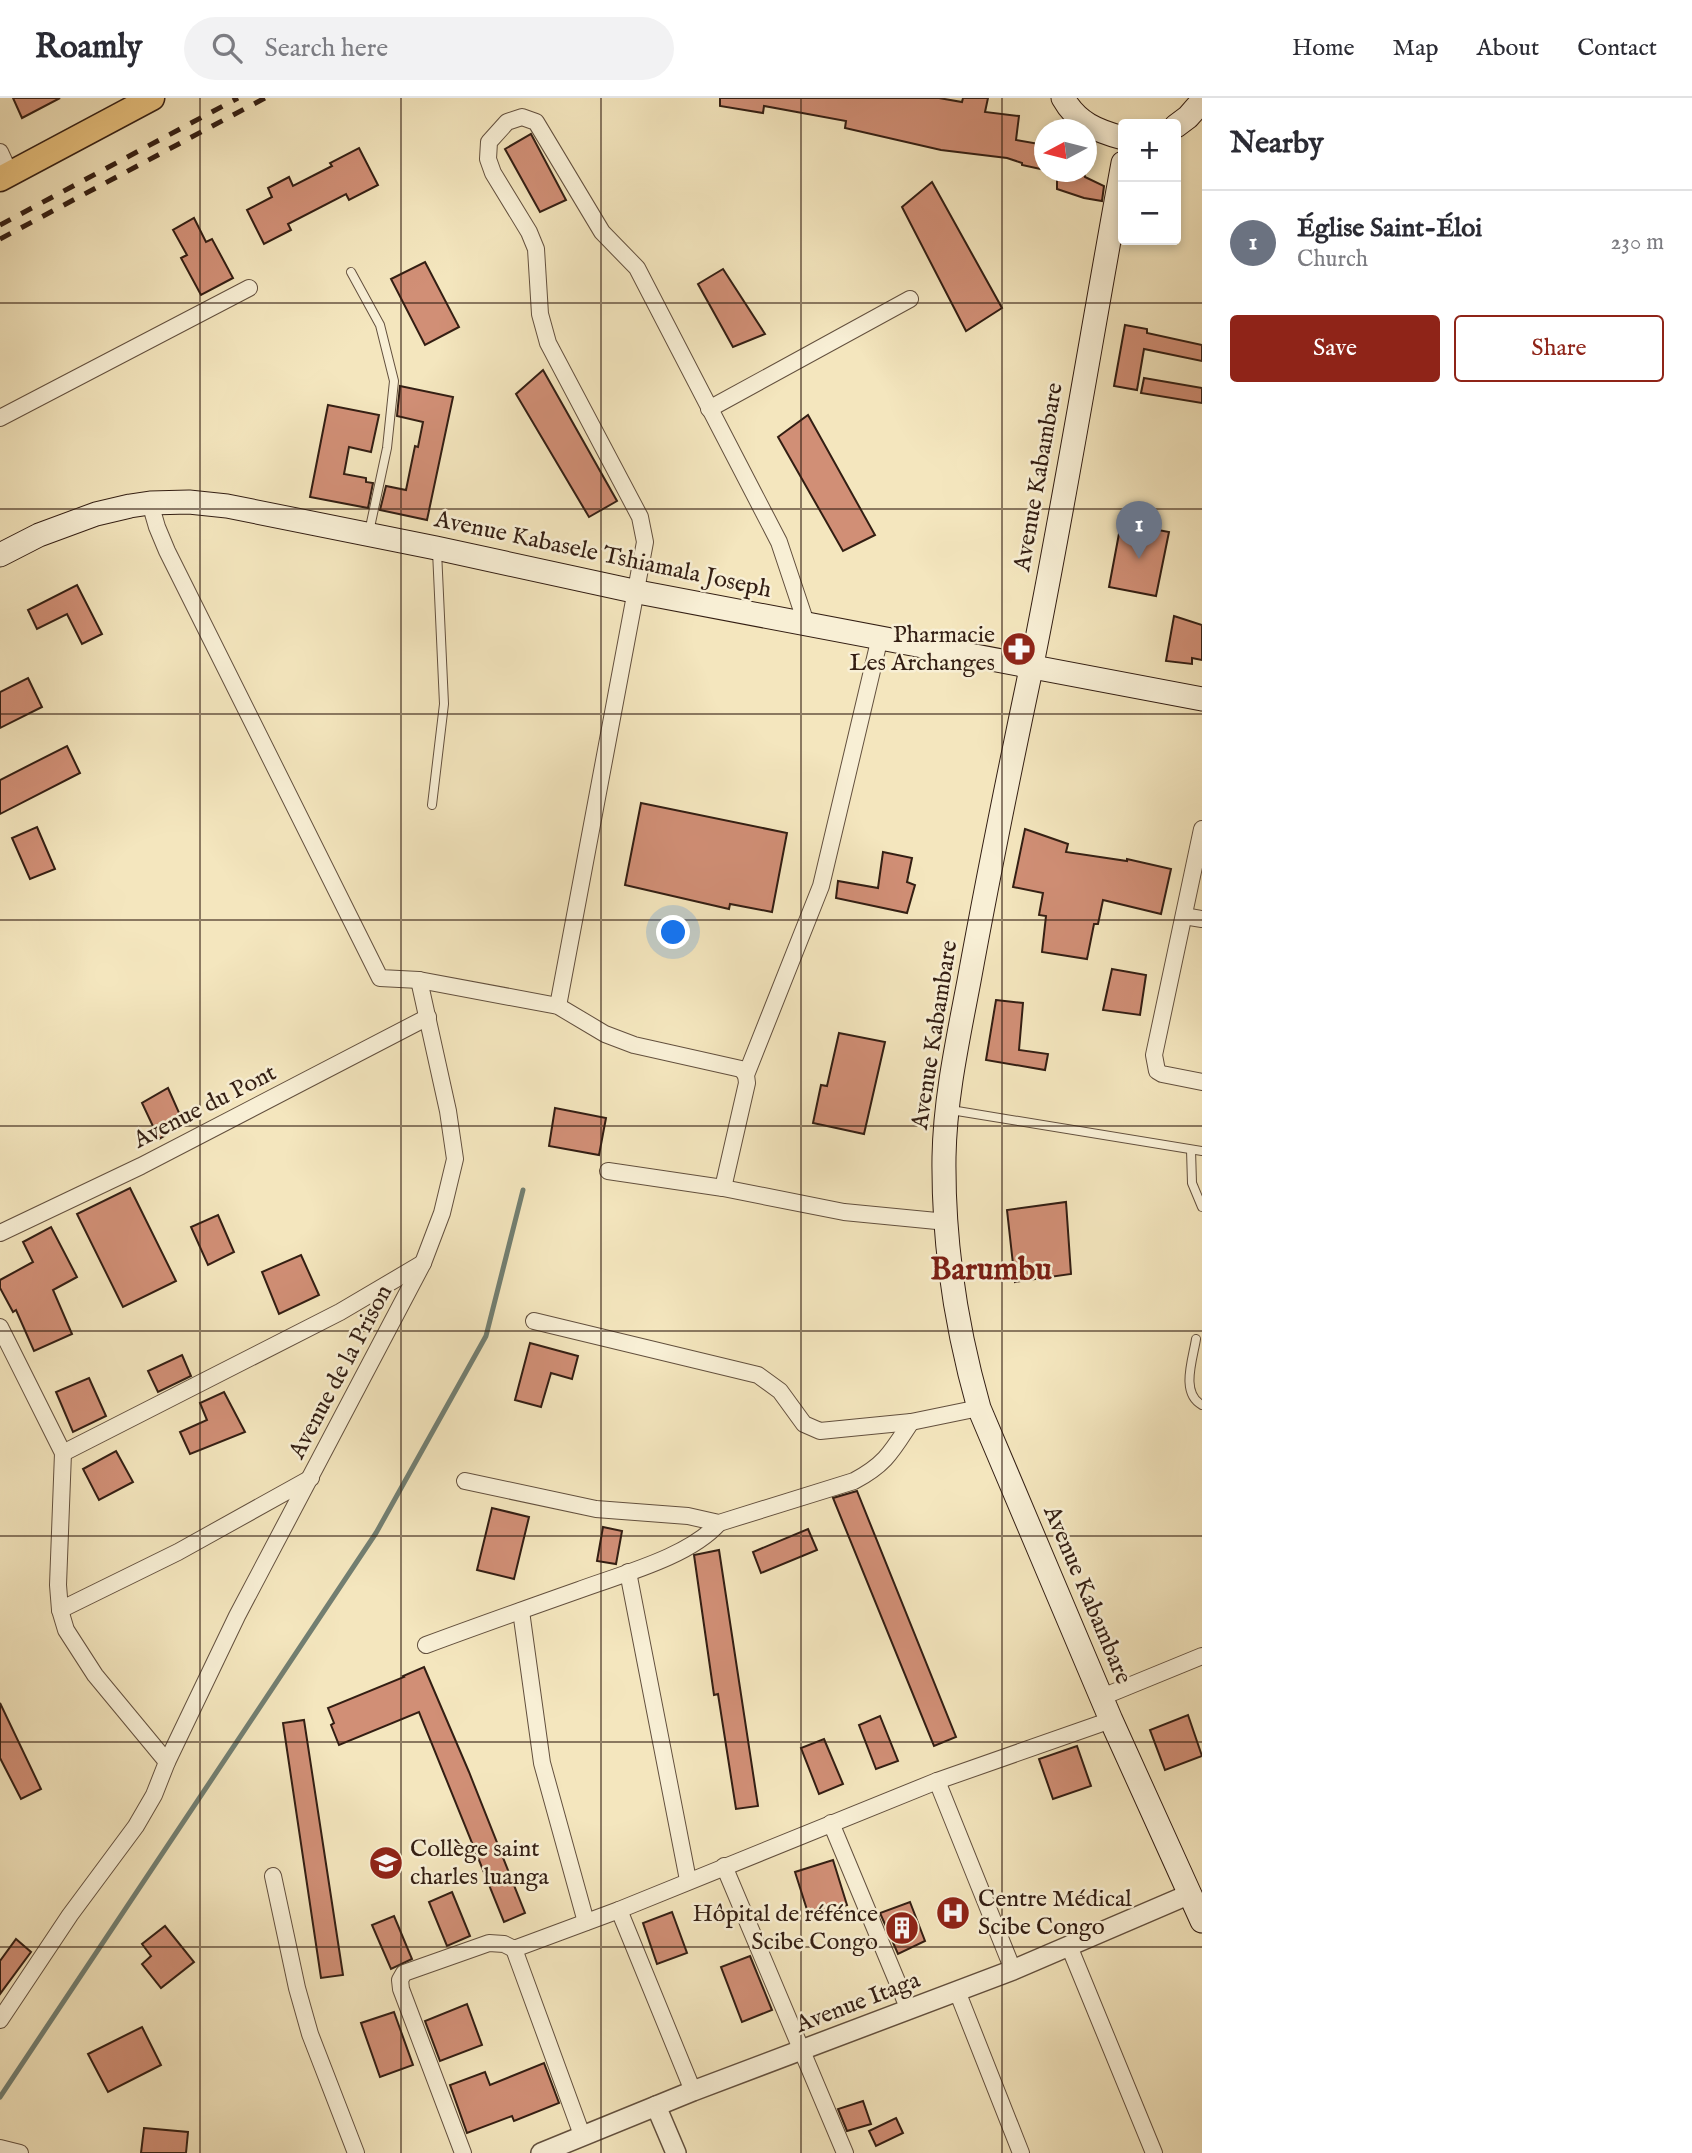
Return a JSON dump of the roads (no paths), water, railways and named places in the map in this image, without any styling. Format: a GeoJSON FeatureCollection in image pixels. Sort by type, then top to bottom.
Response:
{"type":"FeatureCollection","features":[{"type":"Feature","properties":{"kind":"main road"},"geometry":{"type":"LineString","coordinates":[[3,168],[152,98]]}},
{"type":"Feature","properties":{"kind":"main road"},"geometry":{"type":"LineString","coordinates":[[1063,98],[1069,110],[1087,126],[1118,136]]}},
{"type":"Feature","properties":{"kind":"main road"},"geometry":{"type":"LineString","coordinates":[[1181,122],[1202,103]]}},
{"type":"Feature","properties":{"kind":"main road","name":"Avenue Kabambare"},"geometry":{"type":"LineString","coordinates":[[1120,182],[1031,666],[982,906],[948,1110],[944,1157],[947,1222],[958,1320],[979,1408],[1111,1720],[1196,1888],[1202,1921]]}},
{"type":"Feature","properties":{"kind":"main road","name":"Avenue Kabasele Tshiamala Joseph"},"geometry":{"type":"LineString","coordinates":[[0,555],[39,536],[96,514],[150,503],[189,502],[227,506],[638,592],[1202,699]]}},
{"type":"Feature","properties":{"kind":"street"},"geometry":{"type":"LineString","coordinates":[[558,1006],[638,592],[645,542],[640,517],[548,343],[540,314],[536,249],[529,232],[493,173],[488,159],[489,142],[507,122],[522,117],[536,122],[602,232],[637,268],[779,542],[806,623]]}},
{"type":"Feature","properties":{"kind":"street"},"geometry":{"type":"LineString","coordinates":[[0,418],[250,288]]}},
{"type":"Feature","properties":{"kind":"street"},"geometry":{"type":"LineString","coordinates":[[709,409],[910,299]]}},
{"type":"Feature","properties":{"kind":"street"},"geometry":{"type":"LineString","coordinates":[[150,503],[167,551],[380,978],[419,979],[558,1006],[604,1034],[634,1045],[741,1069],[746,1075]]}},
{"type":"Feature","properties":{"kind":"street"},"geometry":{"type":"LineString","coordinates":[[723,1188],[747,1083],[746,1075],[821,886],[880,637]]}},
{"type":"Feature","properties":{"kind":"street"},"geometry":{"type":"LineString","coordinates":[[1202,829],[1154,1055],[1154,1066],[1161,1074],[1202,1082]]}},
{"type":"Feature","properties":{"kind":"street"},"geometry":{"type":"LineString","coordinates":[[1184,916],[1202,919]]}},
{"type":"Feature","properties":{"kind":"street","name":"Avenue de la Prison"},"geometry":{"type":"LineString","coordinates":[[0,2020],[70,1915],[136,1826],[154,1795],[237,1616],[423,1263],[442,1213],[454,1159],[447,1111],[419,979]]}},
{"type":"Feature","properties":{"kind":"street","name":"Avenue du Pont"},"geometry":{"type":"LineString","coordinates":[[0,1233],[141,1166],[428,1017]]}},
{"type":"Feature","properties":{"kind":"street"},"geometry":{"type":"LineString","coordinates":[[608,1171],[723,1188],[844,1212],[947,1222]]}},
{"type":"Feature","properties":{"kind":"street"},"geometry":{"type":"LineString","coordinates":[[63,1453],[340,1312],[423,1263]]}},
{"type":"Feature","properties":{"kind":"street"},"geometry":{"type":"LineString","coordinates":[[534,1321],[758,1375],[780,1391],[804,1424],[820,1431],[911,1422],[979,1408]]}},
{"type":"Feature","properties":{"kind":"street"},"geometry":{"type":"LineString","coordinates":[[0,1327],[63,1453],[58,1585],[60,1609],[66,1630],[95,1675],[167,1762]]}},
{"type":"Feature","properties":{"kind":"street"},"geometry":{"type":"LineString","coordinates":[[465,1481],[596,1509],[688,1516],[719,1522],[854,1480],[875,1470],[889,1456],[911,1422]]}},
{"type":"Feature","properties":{"kind":"street"},"geometry":{"type":"LineString","coordinates":[[60,1609],[178,1552],[311,1478]]}},
{"type":"Feature","properties":{"kind":"street"},"geometry":{"type":"LineString","coordinates":[[426,1645],[691,1547],[707,1537],[719,1522]]}},
{"type":"Feature","properties":{"kind":"street"},"geometry":{"type":"LineString","coordinates":[[628,1572],[688,1880]]}},
{"type":"Feature","properties":{"kind":"street"},"geometry":{"type":"LineString","coordinates":[[521,1611],[542,1763],[586,1922]]}},
{"type":"Feature","properties":{"kind":"street"},"geometry":{"type":"LineString","coordinates":[[1102,1697],[1202,1656]]}},
{"type":"Feature","properties":{"kind":"street"},"geometry":{"type":"LineString","coordinates":[[514,1949],[619,1910],[937,1781],[1111,1720]]}},
{"type":"Feature","properties":{"kind":"street"},"geometry":{"type":"LineString","coordinates":[[937,1781],[1013,1970]]}},
{"type":"Feature","properties":{"kind":"street"},"geometry":{"type":"LineString","coordinates":[[831,1823],[909,2010]]}},
{"type":"Feature","properties":{"kind":"street"},"geometry":{"type":"LineString","coordinates":[[724,1866],[845,2153]]}},
{"type":"Feature","properties":{"kind":"street"},"geometry":{"type":"LineString","coordinates":[[273,1876],[297,1988],[310,2034],[356,2153]]}},
{"type":"Feature","properties":{"kind":"street","name":"Avenue Itaga"},"geometry":{"type":"LineString","coordinates":[[541,2153],[693,2091],[1013,1970],[1196,1888]]}},
{"type":"Feature","properties":{"kind":"street"},"geometry":{"type":"LineString","coordinates":[[619,1910],[693,2091]]}},
{"type":"Feature","properties":{"kind":"street"},"geometry":{"type":"LineString","coordinates":[[463,2153],[401,1989],[400,1980],[404,1973],[489,1943],[504,1944],[514,1949],[582,2136]]}},
{"type":"Feature","properties":{"kind":"street"},"geometry":{"type":"LineString","coordinates":[[1069,1946],[1154,2153]]}},
{"type":"Feature","properties":{"kind":"street"},"geometry":{"type":"LineString","coordinates":[[957,1991],[1021,2153]]}},
{"type":"Feature","properties":{"kind":"street"},"geometry":{"type":"LineString","coordinates":[[656,2106],[676,2153]]}},
{"type":"Feature","properties":{"kind":"street"},"geometry":{"type":"LineString","coordinates":[[0,2148],[20,2153]]}},
{"type":"Feature","properties":{"kind":"lane"},"geometry":{"type":"LineString","coordinates":[[351,272],[380,325],[394,381],[387,448],[368,535]]}},
{"type":"Feature","properties":{"kind":"lane"},"geometry":{"type":"LineString","coordinates":[[432,805],[444,704],[436,548]]}},
{"type":"Feature","properties":{"kind":"lane"},"geometry":{"type":"LineString","coordinates":[[948,1110],[1202,1151]]}},
{"type":"Feature","properties":{"kind":"lane"},"geometry":{"type":"LineString","coordinates":[[1191,1150],[1192,1183],[1202,1207]]}},
{"type":"Feature","properties":{"kind":"lane"},"geometry":{"type":"LineString","coordinates":[[1196,1339],[1188,1388],[1202,1405]]}},
{"type":"Feature","properties":{"kind":"waterway"},"geometry":{"type":"LineString","coordinates":[[0,2097],[376,1533],[486,1336],[523,1190]]}},
{"type":"Feature","properties":{"kind":"railway"},"geometry":{"type":"LineString","coordinates":[[0,225],[238,98]]}},
{"type":"Feature","properties":{"kind":"railway"},"geometry":{"type":"LineString","coordinates":[[0,239],[265,98]]}},
{"type":"Feature","properties":{"kind":"place","name":"Église Saint-Éloi"},"geometry":{"type":"Point","coordinates":[1139,559]}},
{"type":"Feature","properties":{"kind":"place","name":"Pharmacie Les Archanges"},"geometry":{"type":"Point","coordinates":[1019,649]}},
{"type":"Feature","properties":{"kind":"place","name":"Collège saint charles luanga"},"geometry":{"type":"Point","coordinates":[386,1863]}},
{"type":"Feature","properties":{"kind":"place","name":"Centre Médical Scibe Congo"},"geometry":{"type":"Point","coordinates":[953,1913]}},
{"type":"Feature","properties":{"kind":"place","name":"Hôpital de réfénce Scibe Congo"},"geometry":{"type":"Point","coordinates":[902,1928]}},
{"type":"Feature","properties":{"kind":"district","name":"Barumbu"},"geometry":{"type":"Point","coordinates":[991,1270]}}]}
